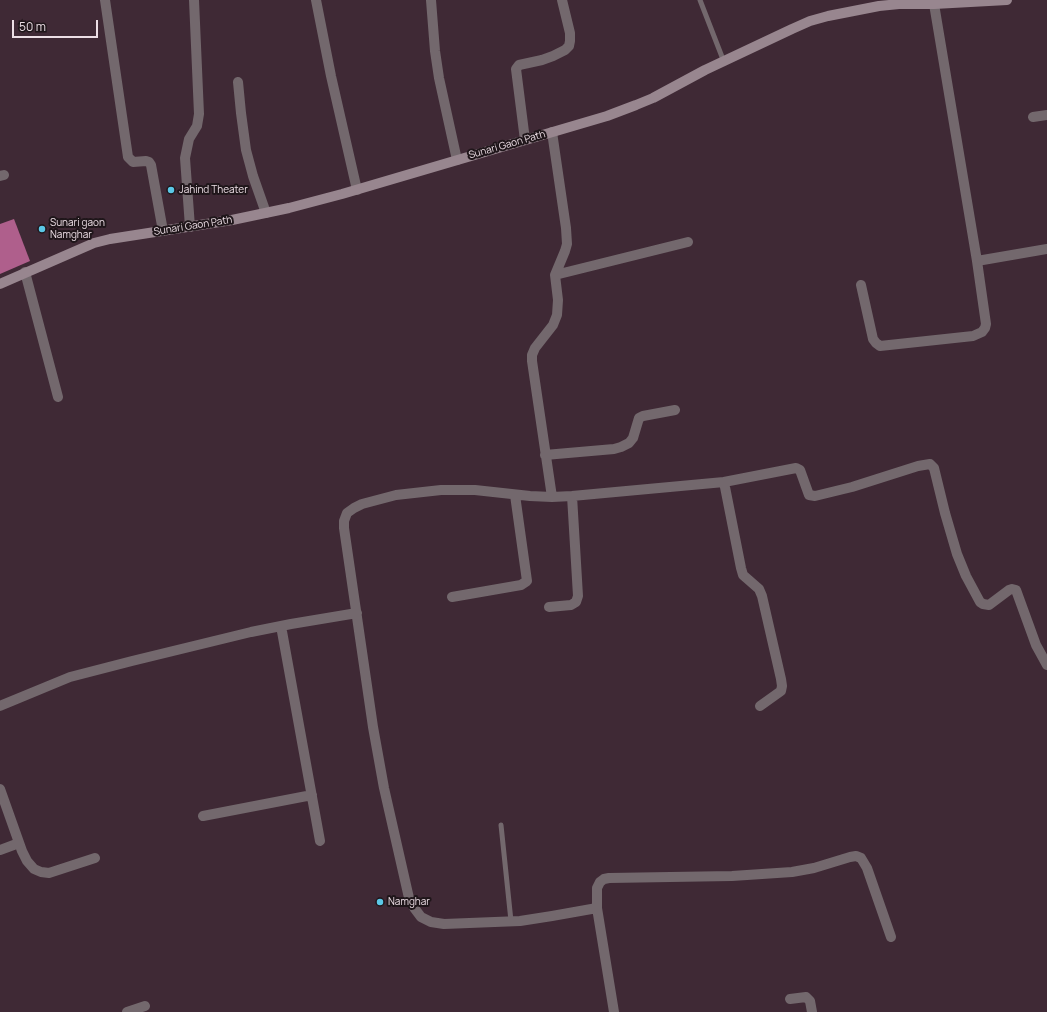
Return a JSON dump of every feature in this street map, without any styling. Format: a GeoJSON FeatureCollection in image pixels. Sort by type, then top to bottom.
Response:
{"type":"FeatureCollection","features":[{"type":"Feature","properties":{"kind":"street"},"geometry":{"type":"LineString","coordinates":[[105,0],[128,157],[133,162],[149,162],[163,231]]}},
{"type":"Feature","properties":{"kind":"street"},"geometry":{"type":"LineString","coordinates":[[190,227],[185,158],[189,139],[197,126],[199,114],[194,0]]}},
{"type":"Feature","properties":{"kind":"street"},"geometry":{"type":"LineString","coordinates":[[316,0],[331,76],[357,190]]}},
{"type":"Feature","properties":{"kind":"street"},"geometry":{"type":"LineString","coordinates":[[431,0],[437,64],[457,160]]}},
{"type":"Feature","properties":{"kind":"street"},"geometry":{"type":"LineString","coordinates":[[525,140],[516,69],[519,65],[553,56],[565,50],[569,46],[570,33],[562,0]]}},
{"type":"Feature","properties":{"kind":"street","name":"Sunari Gaon Path"},"geometry":{"type":"LineString","coordinates":[[0,284],[94,243],[266,213],[357,190],[607,116],[636,105],[810,21],[879,6],[1007,0]]}},
{"type":"Feature","properties":{"kind":"street"},"geometry":{"type":"LineString","coordinates":[[861,286],[873,339],[880,346],[973,336],[982,332],[986,324],[977,260],[934,4]]}},
{"type":"Feature","properties":{"kind":"street"},"geometry":{"type":"LineString","coordinates":[[238,82],[240,113],[246,150],[266,213]]}},
{"type":"Feature","properties":{"kind":"street"},"geometry":{"type":"LineString","coordinates":[[1033,117],[1047,115]]}},
{"type":"Feature","properties":{"kind":"street"},"geometry":{"type":"LineString","coordinates":[[552,132],[567,235],[565,251],[556,276],[558,300],[557,315],[553,325],[535,348],[532,355],[552,497]]}},
{"type":"Feature","properties":{"kind":"street"},"geometry":{"type":"LineString","coordinates":[[556,276],[688,242]]}},
{"type":"Feature","properties":{"kind":"street"},"geometry":{"type":"LineString","coordinates":[[977,260],[1047,249]]}},
{"type":"Feature","properties":{"kind":"street"},"geometry":{"type":"LineString","coordinates":[[25,272],[58,397]]}},
{"type":"Feature","properties":{"kind":"street"},"geometry":{"type":"LineString","coordinates":[[545,455],[621,447],[629,443],[633,438],[639,418],[675,410]]}},
{"type":"Feature","properties":{"kind":"street"},"geometry":{"type":"LineString","coordinates":[[597,908],[511,921],[444,924],[431,922],[421,917],[415,909],[409,898],[384,788],[373,727],[344,521],[347,513],[354,508],[362,504],[396,495],[441,490],[475,490],[515,495],[552,497],[572,496],[724,482],[796,468],[800,470],[809,495],[815,496],[852,488],[926,464],[932,466],[957,554],[966,576],[980,602],[989,605],[1009,590],[1016,590],[1036,645],[1047,665]]}},
{"type":"Feature","properties":{"kind":"street"},"geometry":{"type":"LineString","coordinates":[[724,482],[741,568],[744,575],[758,589],[762,596],[782,679],[781,691],[760,706]]}},
{"type":"Feature","properties":{"kind":"street"},"geometry":{"type":"LineString","coordinates":[[452,597],[521,585],[527,581],[515,495]]}},
{"type":"Feature","properties":{"kind":"street"},"geometry":{"type":"LineString","coordinates":[[549,607],[571,605],[576,602],[578,596],[572,496]]}},
{"type":"Feature","properties":{"kind":"street"},"geometry":{"type":"LineString","coordinates":[[0,706],[70,677],[222,638],[357,613]]}},
{"type":"Feature","properties":{"kind":"street"},"geometry":{"type":"LineString","coordinates":[[281,626],[320,842]]}},
{"type":"Feature","properties":{"kind":"street"},"geometry":{"type":"LineString","coordinates":[[0,789],[19,843],[27,861],[34,869],[49,873],[95,858]]}},
{"type":"Feature","properties":{"kind":"street"},"geometry":{"type":"LineString","coordinates":[[202,816],[312,795]]}},
{"type":"Feature","properties":{"kind":"street"},"geometry":{"type":"LineString","coordinates":[[0,850],[19,843]]}},
{"type":"Feature","properties":{"kind":"street"},"geometry":{"type":"LineString","coordinates":[[614,1012],[597,908],[596,888],[600,882],[609,878],[692,877],[792,872],[814,868],[856,856],[861,858],[867,868],[891,937]]}},
{"type":"Feature","properties":{"kind":"street"},"geometry":{"type":"LineString","coordinates":[[790,999],[806,997],[810,1001],[812,1012]]}},
{"type":"Feature","properties":{"kind":"street"},"geometry":{"type":"LineString","coordinates":[[127,1012],[145,1006]]}},
{"type":"Feature","properties":{"kind":"lane"},"geometry":{"type":"LineString","coordinates":[[700,0],[724,62]]}},
{"type":"Feature","properties":{"kind":"lane"},"geometry":{"type":"LineString","coordinates":[[501,825],[511,921]]}},
{"type":"Feature","properties":{"kind":"shaded area"},"geometry":{"type":"Polygon","coordinates":[[[14,219],[30,261],[0,274],[0,224],[14,219]]]}},
{"type":"Feature","properties":{"kind":"place","name":"Jahind Theater"},"geometry":{"type":"Point","coordinates":[171,190]}},
{"type":"Feature","properties":{"kind":"place","name":"Sunari gaon Namghar"},"geometry":{"type":"Point","coordinates":[42,229]}},
{"type":"Feature","properties":{"kind":"place","name":"Namghar"},"geometry":{"type":"Point","coordinates":[380,902]}}]}
